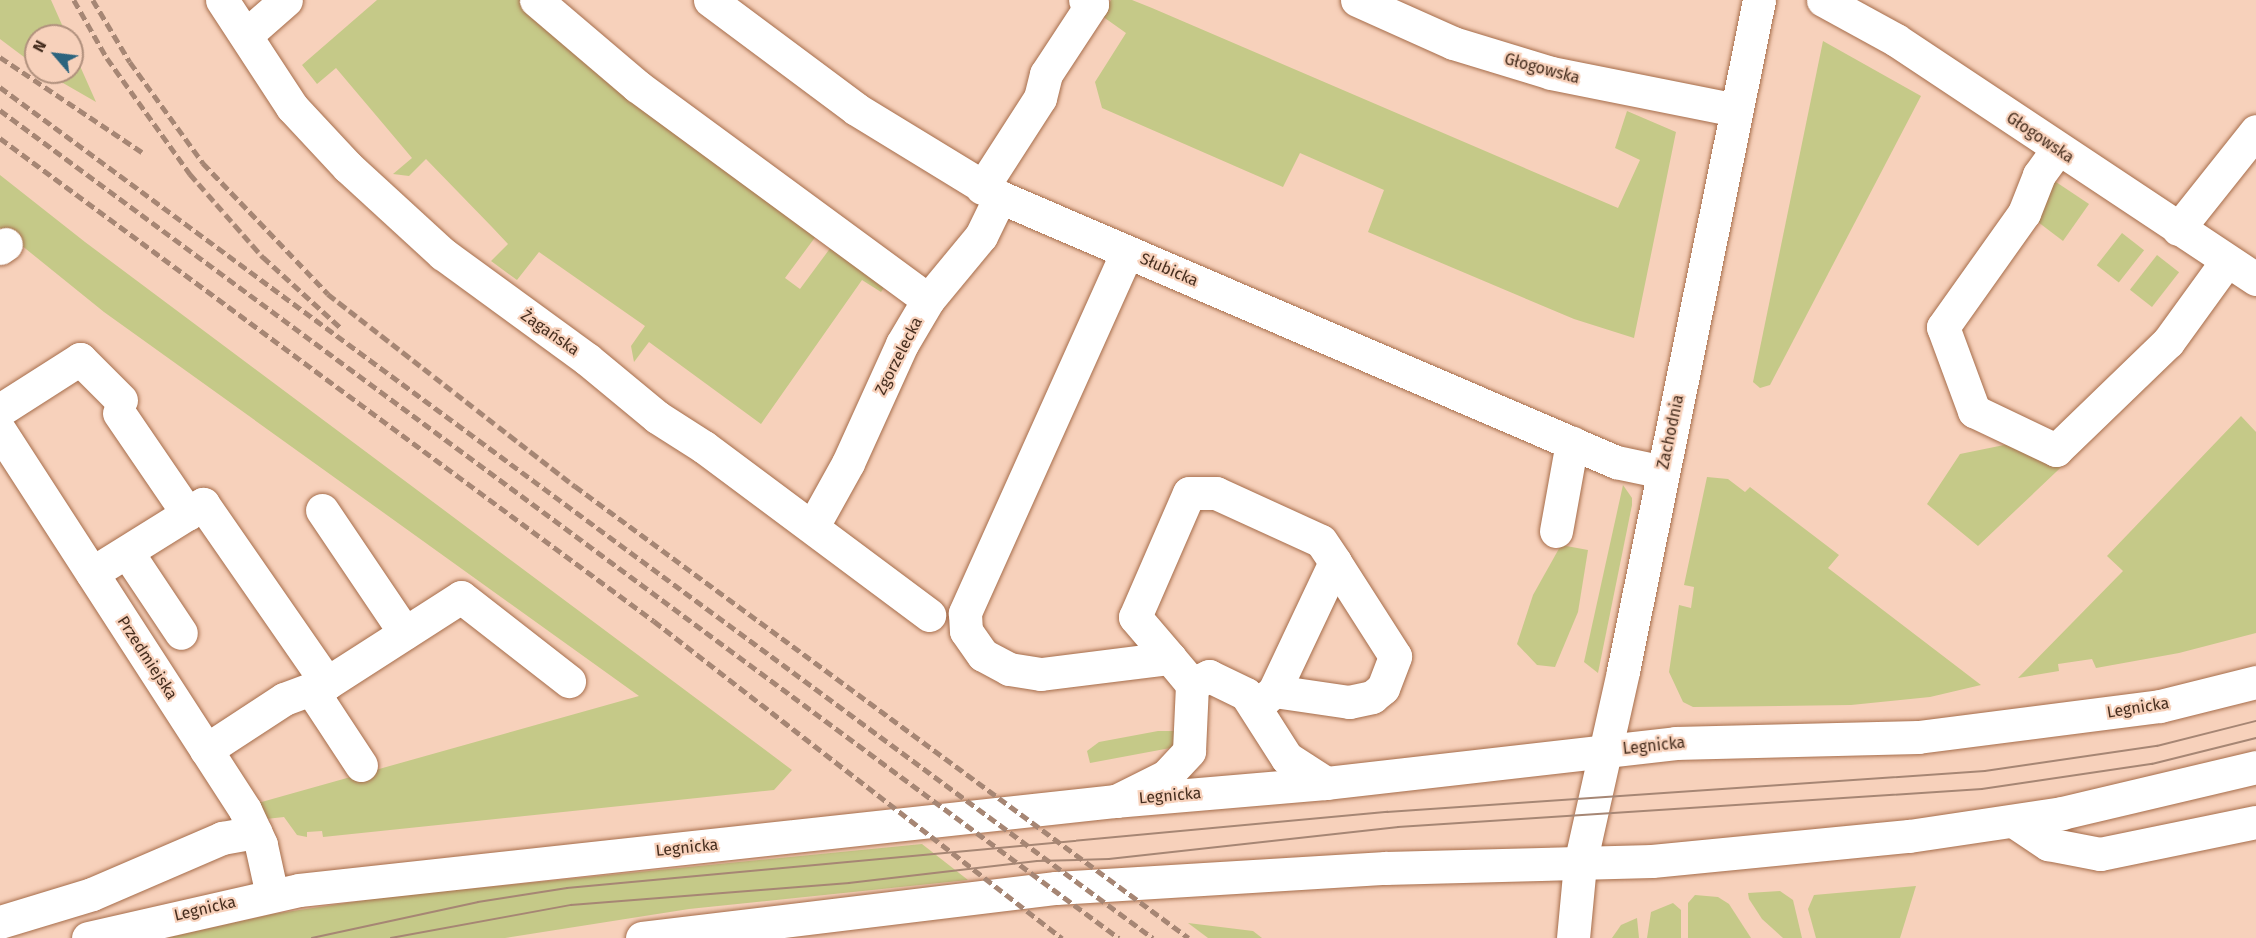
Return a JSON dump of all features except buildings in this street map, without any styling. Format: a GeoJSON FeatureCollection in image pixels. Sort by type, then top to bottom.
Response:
{"type":"FeatureCollection","features":[{"type":"Feature","properties":{"kind":"street","name":"Żagańska"},"geometry":{"type":"LineString","coordinates":[[222,0],[292,107],[348,167],[443,254],[588,359],[657,417],[704,447],[760,490],[813,526],[929,615]]}},
{"type":"Feature","properties":{"kind":"street"},"geometry":{"type":"LineString","coordinates":[[246,35],[286,0]]}},
{"type":"Feature","properties":{"kind":"street"},"geometry":{"type":"LineString","coordinates":[[536,0],[637,86],[928,300]]}},
{"type":"Feature","properties":{"kind":"street","name":"Słubicka"},"geometry":{"type":"LineString","coordinates":[[710,0],[856,109],[991,192],[1616,462],[1663,472]]}},
{"type":"Feature","properties":{"kind":"street","name":"Zgorzelecka"},"geometry":{"type":"LineString","coordinates":[[813,526],[848,463],[902,344],[928,300],[981,236],[991,192],[1040,98],[1046,74],[1092,4],[1085,0]]}},
{"type":"Feature","properties":{"kind":"street","name":"Głogowska"},"geometry":{"type":"LineString","coordinates":[[1357,0],[1454,43],[1551,73],[1736,110]]}},
{"type":"Feature","properties":{"kind":"street","name":"Zachodnia"},"geometry":{"type":"LineString","coordinates":[[1573,938],[1580,864],[1759,0]]}},
{"type":"Feature","properties":{"kind":"street","name":"Głogowska"},"geometry":{"type":"LineString","coordinates":[[1823,0],[1896,40],[2057,150],[2226,262],[2256,279]]}},
{"type":"Feature","properties":{"kind":"street"},"geometry":{"type":"LineString","coordinates":[[2178,229],[2256,131]]}},
{"type":"Feature","properties":{"kind":"street"},"geometry":{"type":"LineString","coordinates":[[2057,150],[2039,176],[2024,213],[1942,327],[1974,411],[2056,450],[2168,342],[2226,262]]}},
{"type":"Feature","properties":{"kind":"street"},"geometry":{"type":"LineString","coordinates":[[1127,252],[965,613],[966,631],[983,655],[1009,669],[1041,674],[1170,658]]}},
{"type":"Feature","properties":{"kind":"street"},"geometry":{"type":"LineString","coordinates":[[0,410],[80,359],[120,407],[188,514]]}},
{"type":"Feature","properties":{"kind":"street","name":"Przedmiejska"},"geometry":{"type":"LineString","coordinates":[[0,430],[206,750],[255,832],[272,895]]}},
{"type":"Feature","properties":{"kind":"street"},"geometry":{"type":"LineString","coordinates":[[1556,531],[1572,442]]}},
{"type":"Feature","properties":{"kind":"street"},"geometry":{"type":"LineString","coordinates":[[1116,801],[1166,776],[1189,751],[1192,684],[1135,617],[1189,492],[1216,493],[1321,541],[1389,642],[1395,656],[1383,688],[1360,701],[1266,699],[1246,694],[1209,676],[1192,684]]}},
{"type":"Feature","properties":{"kind":"street"},"geometry":{"type":"LineString","coordinates":[[92,573],[203,504],[319,686],[361,765]]}},
{"type":"Feature","properties":{"kind":"street"},"geometry":{"type":"LineString","coordinates":[[322,510],[405,633]]}},
{"type":"Feature","properties":{"kind":"street"},"geometry":{"type":"LineString","coordinates":[[127,552],[182,633]]}},
{"type":"Feature","properties":{"kind":"street"},"geometry":{"type":"LineString","coordinates":[[1326,783],[1287,758],[1270,736],[1266,699],[1335,562]]}},
{"type":"Feature","properties":{"kind":"street"},"geometry":{"type":"LineString","coordinates":[[206,750],[284,699],[319,686],[461,597],[569,681]]}},
{"type":"Feature","properties":{"kind":"street","name":"Legnicka"},"geometry":{"type":"LineString","coordinates":[[88,938],[272,895],[1116,801],[1326,783],[1717,740],[1918,737],[2160,706],[2256,682]]}},
{"type":"Feature","properties":{"kind":"street"},"geometry":{"type":"LineString","coordinates":[[642,938],[726,932],[1056,888],[1385,868],[1580,864],[1909,836],[2015,822],[2256,766]]}},
{"type":"Feature","properties":{"kind":"street"},"geometry":{"type":"LineString","coordinates":[[2015,822],[2048,844],[2100,854],[2256,822]]}},
{"type":"Feature","properties":{"kind":"street"},"geometry":{"type":"LineString","coordinates":[[0,922],[92,894],[212,842],[255,832]]}},
{"type":"Feature","properties":{"kind":"green space"},"geometry":{"type":"Polygon","coordinates":[[[0,0],[51,0],[62,24],[24,24],[24,57],[0,39],[0,0]]]}},
{"type":"Feature","properties":{"kind":"green space"},"geometry":{"type":"Polygon","coordinates":[[[377,0],[525,0],[819,232],[785,278],[800,289],[834,243],[888,282],[881,292],[862,280],[761,424],[649,342],[634,362],[631,346],[645,326],[539,252],[517,280],[491,261],[508,244],[492,227],[426,159],[409,176],[393,174],[412,158],[336,68],[317,84],[302,65],[377,0]]]}},
{"type":"Feature","properties":{"kind":"green space"},"geometry":{"type":"Polygon","coordinates":[[[1111,0],[1132,0],[1152,8],[1618,208],[1640,160],[1615,148],[1627,111],[1676,132],[1634,338],[1574,319],[1368,232],[1384,190],[1300,153],[1283,187],[1102,108],[1095,82],[1126,33],[1102,16],[1111,0]]]}},
{"type":"Feature","properties":{"kind":"green space"},"geometry":{"type":"Polygon","coordinates":[[[1823,41],[1921,96],[1770,385],[1760,388],[1753,382],[1823,41]]]}},
{"type":"Feature","properties":{"kind":"green space"},"geometry":{"type":"Polygon","coordinates":[[[84,75],[96,102],[65,84],[84,84],[84,75]]]}},
{"type":"Feature","properties":{"kind":"green space"},"geometry":{"type":"Polygon","coordinates":[[[0,175],[85,242],[792,770],[774,790],[323,837],[322,831],[307,832],[307,837],[297,835],[284,817],[266,819],[258,803],[639,696],[104,312],[0,228],[0,175]]]}},
{"type":"Feature","properties":{"kind":"green space"},"geometry":{"type":"Polygon","coordinates":[[[2047,176],[2089,204],[2063,241],[2034,219],[2047,176]]]}},
{"type":"Feature","properties":{"kind":"green space"},"geometry":{"type":"Polygon","coordinates":[[[2122,233],[2144,250],[2119,283],[2097,265],[2122,233]]]}},
{"type":"Feature","properties":{"kind":"green space"},"geometry":{"type":"Polygon","coordinates":[[[2157,255],[2179,272],[2152,307],[2130,290],[2157,255]]]}},
{"type":"Feature","properties":{"kind":"green space"},"geometry":{"type":"Polygon","coordinates":[[[2171,363],[1978,546],[1927,504],[1960,454],[2009,444],[2042,460],[2161,365],[2171,363]]]}},
{"type":"Feature","properties":{"kind":"green space"},"geometry":{"type":"Polygon","coordinates":[[[2241,416],[2256,432],[2256,633],[2179,653],[2096,668],[2092,659],[2058,664],[2059,671],[2018,678],[2123,571],[2107,556],[2241,416]]]}},
{"type":"Feature","properties":{"kind":"green space"},"geometry":{"type":"Polygon","coordinates":[[[1707,477],[1728,479],[1745,492],[1750,487],[1839,555],[1828,568],[1981,685],[1930,697],[1851,705],[1693,707],[1683,702],[1669,672],[1679,605],[1691,608],[1694,587],[1684,585],[1707,477]]]}},
{"type":"Feature","properties":{"kind":"green space"},"geometry":{"type":"Polygon","coordinates":[[[1623,485],[1632,498],[1632,505],[1598,673],[1584,662],[1623,485]]]}},
{"type":"Feature","properties":{"kind":"green space"},"geometry":{"type":"Polygon","coordinates":[[[1561,545],[1588,550],[1578,612],[1555,667],[1537,665],[1517,644],[1533,595],[1561,545]]]}},
{"type":"Feature","properties":{"kind":"green space"},"geometry":{"type":"Polygon","coordinates":[[[1158,731],[1181,731],[1181,746],[1090,763],[1087,751],[1099,742],[1158,731]]]}},
{"type":"Feature","properties":{"kind":"green space"},"geometry":{"type":"Polygon","coordinates":[[[922,844],[968,880],[689,909],[505,938],[166,938],[273,914],[386,897],[922,844]]]}},
{"type":"Feature","properties":{"kind":"green space"},"geometry":{"type":"Polygon","coordinates":[[[1916,886],[1900,938],[1816,938],[1808,909],[1814,895],[1916,886]]]}},
{"type":"Feature","properties":{"kind":"green space"},"geometry":{"type":"Polygon","coordinates":[[[1780,891],[1793,900],[1802,938],[1783,938],[1762,919],[1749,899],[1748,893],[1780,891]]]}},
{"type":"Feature","properties":{"kind":"green space"},"geometry":{"type":"Polygon","coordinates":[[[1695,895],[1718,897],[1729,904],[1751,938],[1688,938],[1688,903],[1695,895]]]}},
{"type":"Feature","properties":{"kind":"green space"},"geometry":{"type":"Polygon","coordinates":[[[1673,903],[1681,910],[1681,938],[1647,938],[1651,912],[1673,903]]]}},
{"type":"Feature","properties":{"kind":"green space"},"geometry":{"type":"Polygon","coordinates":[[[1637,918],[1639,938],[1612,938],[1621,925],[1637,918]]]}},
{"type":"Feature","properties":{"kind":"green space"},"geometry":{"type":"Polygon","coordinates":[[[1188,923],[1253,931],[1262,938],[1208,938],[1188,923]]]}},
{"type":"Feature","properties":{"kind":"tram line"},"geometry":{"type":"LineString","coordinates":[[312,938],[478,902],[567,888],[1387,812],[1985,771],[2157,746],[2256,721]]}},
{"type":"Feature","properties":{"kind":"tram line"},"geometry":{"type":"LineString","coordinates":[[391,938],[571,905],[849,883],[1037,861],[1109,859],[1398,827],[1982,789],[2152,764],[2256,738]]}},
{"type":"Feature","properties":{"kind":"railway"},"geometry":{"type":"LineString","coordinates":[[74,0],[107,58],[190,174],[263,257],[341,328]]}},
{"type":"Feature","properties":{"kind":"railway"},"geometry":{"type":"LineString","coordinates":[[93,0],[130,62],[203,163],[328,294],[575,486],[1189,938]]}},
{"type":"Feature","properties":{"kind":"railway"},"geometry":{"type":"LineString","coordinates":[[0,57],[142,152]]}},
{"type":"Feature","properties":{"kind":"railway"},"geometry":{"type":"LineString","coordinates":[[0,87],[1153,938]]}},
{"type":"Feature","properties":{"kind":"railway"},"geometry":{"type":"LineString","coordinates":[[0,110],[1119,938]]}},
{"type":"Feature","properties":{"kind":"railway"},"geometry":{"type":"LineString","coordinates":[[0,138],[654,621],[1062,938]]}}]}
